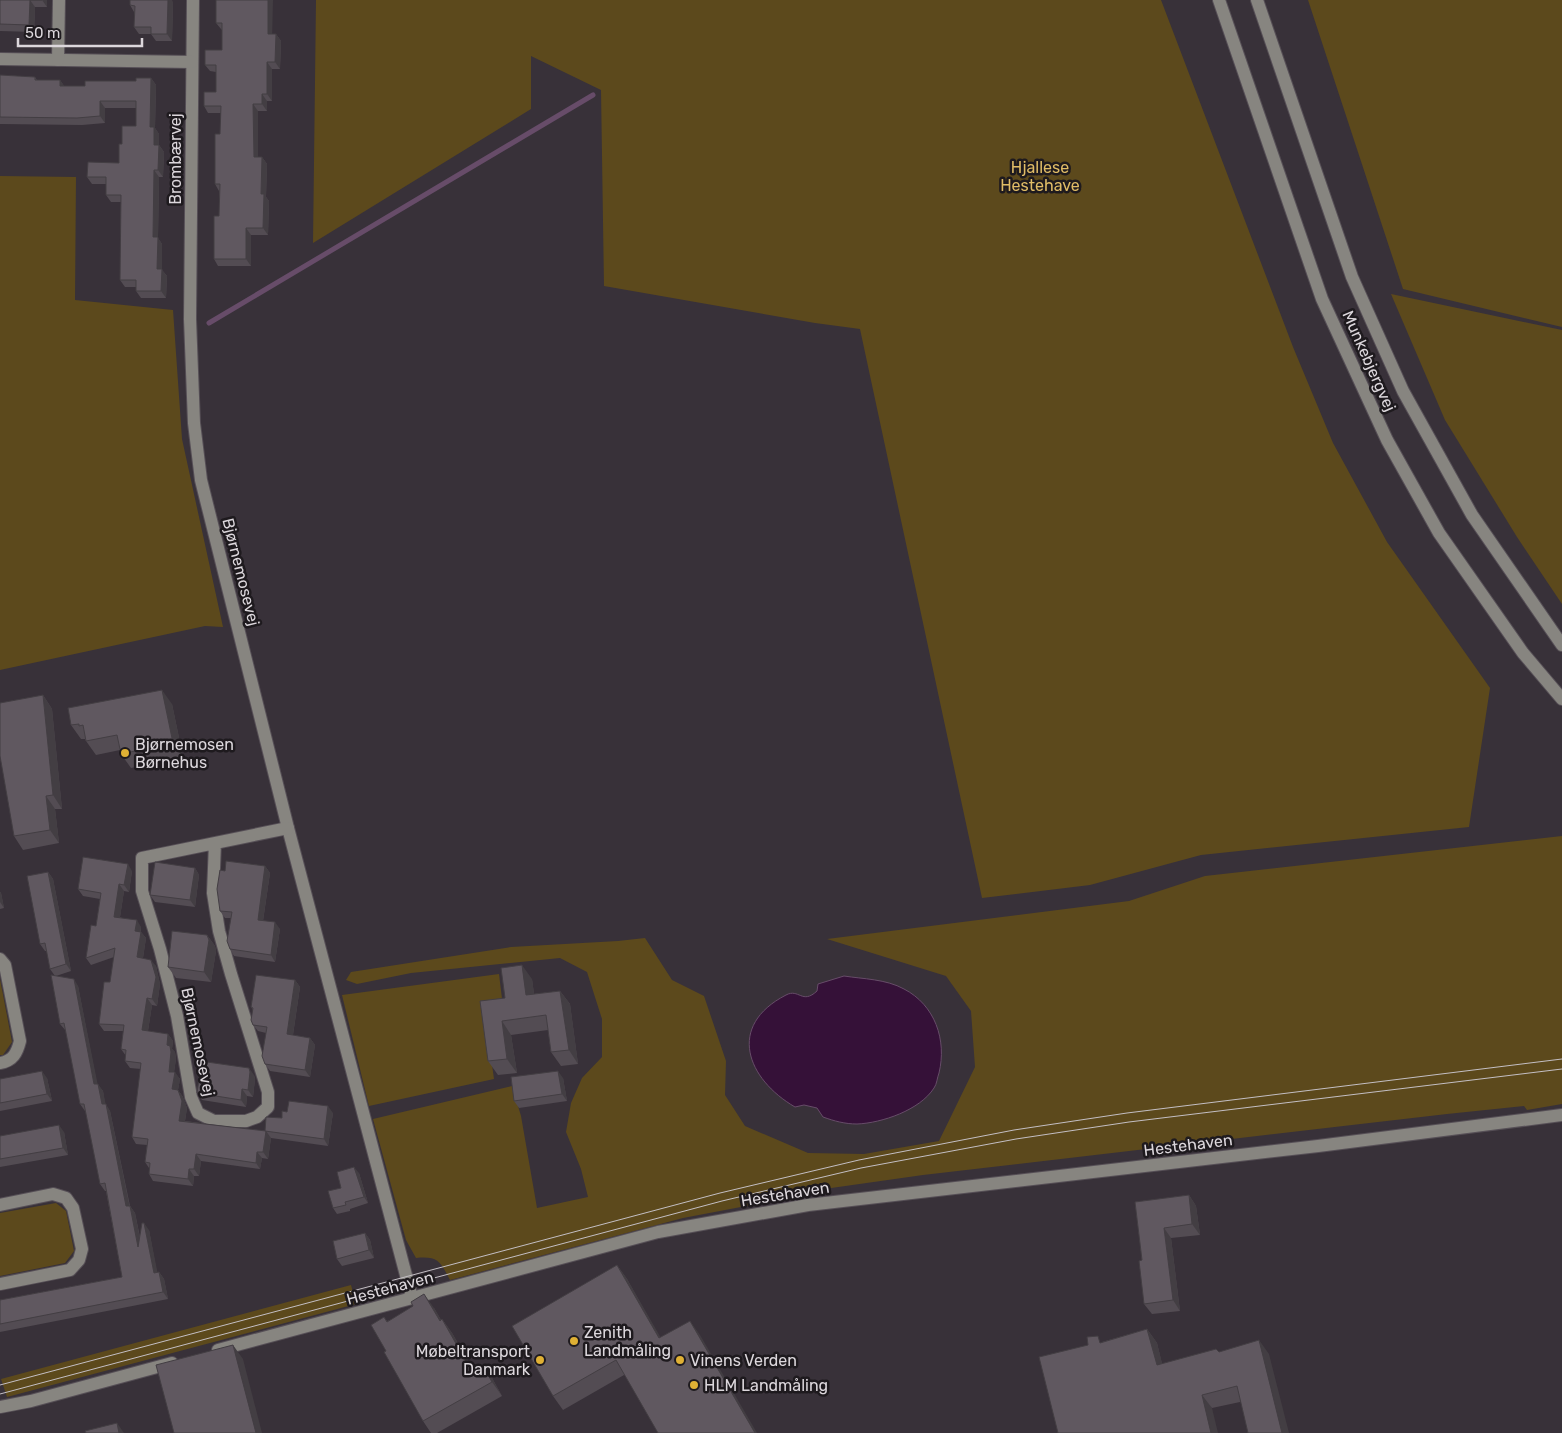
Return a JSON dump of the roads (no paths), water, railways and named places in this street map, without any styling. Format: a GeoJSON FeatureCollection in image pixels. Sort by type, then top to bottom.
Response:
{"type":"FeatureCollection","features":[{"type":"Feature","properties":{"kind":"street"},"geometry":{"type":"LineString","coordinates":[[58,60],[59,0]]}},
{"type":"Feature","properties":{"kind":"street","name":"Brombærvej"},"geometry":{"type":"LineString","coordinates":[[190,319],[193,0]]}},
{"type":"Feature","properties":{"kind":"street","name":"Munkebjergvej"},"geometry":{"type":"LineString","coordinates":[[1219,0],[1322,298],[1387,440],[1439,533],[1522,653],[1562,699]]}},
{"type":"Feature","properties":{"kind":"street","name":"Munkebjergvej"},"geometry":{"type":"LineString","coordinates":[[1257,0],[1352,277],[1403,391],[1472,515],[1562,645]]}},
{"type":"Feature","properties":{"kind":"street"},"geometry":{"type":"LineString","coordinates":[[0,59],[192,62]]}},
{"type":"Feature","properties":{"kind":"street","name":"Bjørnemosevej"},"geometry":{"type":"LineString","coordinates":[[190,319],[194,423],[201,480],[288,828],[412,1298]]}},
{"type":"Feature","properties":{"kind":"street","name":"Bjørnemosevej"},"geometry":{"type":"LineString","coordinates":[[215,843],[213,892],[220,931],[231,974],[268,1092],[268,1107],[258,1117],[246,1122],[214,1121],[198,1113],[191,1097],[177,1016],[160,949],[142,891],[142,858],[215,843],[288,828]]}},
{"type":"Feature","properties":{"kind":"street"},"geometry":{"type":"LineString","coordinates":[[0,959],[5,965],[20,1041],[17,1053],[8,1062],[0,1063]]}},
{"type":"Feature","properties":{"kind":"street","name":"Hestehaven"},"geometry":{"type":"LineString","coordinates":[[201,1355],[658,1232],[808,1205],[1318,1146],[1562,1115]]}},
{"type":"Feature","properties":{"kind":"street"},"geometry":{"type":"LineString","coordinates":[[0,1205],[53,1194],[66,1198],[73,1208],[82,1249],[79,1260],[70,1270],[0,1284]]}},
{"type":"Feature","properties":{"kind":"street"},"geometry":{"type":"LineString","coordinates":[[0,1407],[182,1360]]}},
{"type":"Feature","properties":{"kind":"waterway"},"geometry":{"type":"LineString","coordinates":[[209,323],[593,95]]}},
{"type":"Feature","properties":{"kind":"tram line"},"geometry":{"type":"LineString","coordinates":[[0,1385],[720,1193],[859,1160],[1014,1130],[1127,1113],[1562,1059]]}},
{"type":"Feature","properties":{"kind":"tram line"},"geometry":{"type":"LineString","coordinates":[[0,1394],[722,1201],[861,1168],[1016,1139],[1129,1122],[1562,1069]]}},
{"type":"Feature","properties":{"kind":"place","name":"Bjørnemosen Børnehus"},"geometry":{"type":"Point","coordinates":[125,753]}},
{"type":"Feature","properties":{"kind":"place","name":"Zenith Landmåling"},"geometry":{"type":"Point","coordinates":[574,1341]}},
{"type":"Feature","properties":{"kind":"place","name":"Møbeltransport Danmark"},"geometry":{"type":"Point","coordinates":[540,1360]}},
{"type":"Feature","properties":{"kind":"place","name":"Vinens Verden"},"geometry":{"type":"Point","coordinates":[680,1360]}},
{"type":"Feature","properties":{"kind":"place","name":"HLM Landmåling"},"geometry":{"type":"Point","coordinates":[694,1385]}},
{"type":"Feature","properties":{"kind":"park label","name":"Hjallese Hestehave"},"geometry":{"type":"Point","coordinates":[1040,176]}}]}
